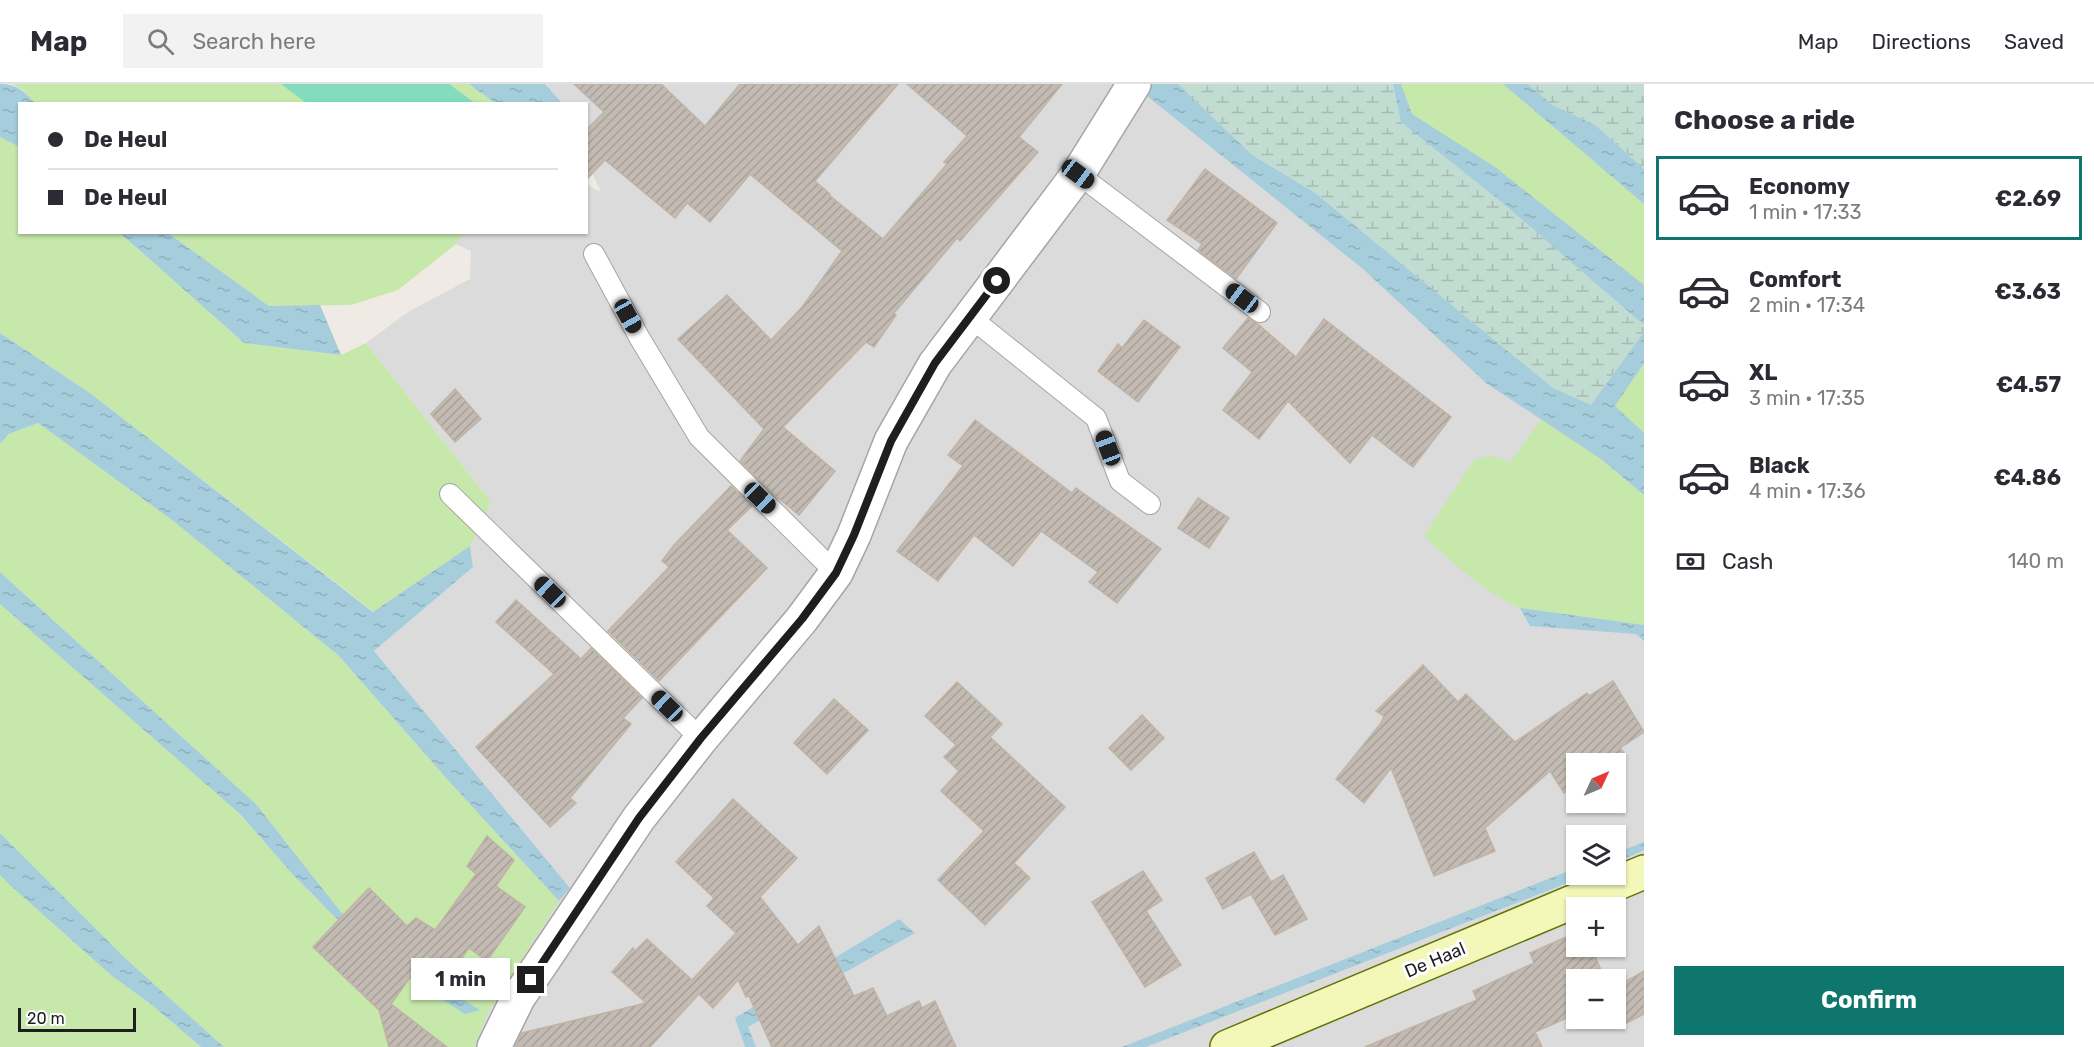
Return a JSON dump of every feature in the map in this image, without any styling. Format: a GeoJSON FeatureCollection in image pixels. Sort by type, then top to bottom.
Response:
{"type":"FeatureCollection","features":[{"type":"Feature","properties":{"kind":"street"},"geometry":{"type":"LineString","coordinates":[[494,1047],[518,998],[639,818],[701,738],[802,619],[836,573],[854,535],[891,441],[935,363],[1078,174],[1134,84]]}},
{"type":"Feature","properties":{"kind":"street","name":"De Haal"},"geometry":{"type":"LineString","coordinates":[[1227,1047],[1644,872]]}},
{"type":"Feature","properties":{"kind":"lane"},"geometry":{"type":"LineString","coordinates":[[1078,174],[1260,312]]}},
{"type":"Feature","properties":{"kind":"lane"},"geometry":{"type":"LineString","coordinates":[[594,254],[639,337],[699,437],[836,573]]}},
{"type":"Feature","properties":{"kind":"lane"},"geometry":{"type":"LineString","coordinates":[[970,317],[1096,418],[1120,481],[1150,504]]}},
{"type":"Feature","properties":{"kind":"lane"},"geometry":{"type":"LineString","coordinates":[[450,494],[701,738]]}},
{"type":"Feature","properties":{"kind":"shaded area"},"geometry":{"type":"Polygon","coordinates":[[[545,84],[1644,84],[1644,1047],[224,1047],[317,900],[447,779],[570,888],[374,651],[473,567],[470,546],[491,502],[366,343],[408,312],[470,279],[471,251],[456,244],[463,234],[588,234],[588,186],[601,192],[588,164],[588,102],[561,102],[545,84]]]}},
{"type":"Feature","properties":{"kind":"green space"},"geometry":{"type":"Polygon","coordinates":[[[12,84],[469,84],[494,102],[33,102],[23,90],[12,84]]]}},
{"type":"Feature","properties":{"kind":"green space"},"geometry":{"type":"Polygon","coordinates":[[[281,84],[449,84],[474,102],[305,102],[281,84]]]}},
{"type":"Feature","properties":{"kind":"green space"},"geometry":{"type":"Polygon","coordinates":[[[1178,84],[1393,84],[1401,122],[1504,204],[1644,325],[1644,332],[1591,405],[1553,388],[1315,193],[1252,155],[1178,84]]]}},
{"type":"Feature","properties":{"kind":"green space"},"geometry":{"type":"Polygon","coordinates":[[[1401,84],[1503,84],[1644,204],[1644,285],[1495,167],[1411,114],[1401,84]]]}},
{"type":"Feature","properties":{"kind":"green space"},"geometry":{"type":"Polygon","coordinates":[[[1528,84],[1644,84],[1644,169],[1595,125],[1552,105],[1528,84]]]}},
{"type":"Feature","properties":{"kind":"green space"},"geometry":{"type":"Polygon","coordinates":[[[0,137],[18,146],[18,234],[121,234],[244,343],[341,355],[366,343],[491,502],[470,546],[374,612],[90,393],[0,333],[0,137]]]}},
{"type":"Feature","properties":{"kind":"green space"},"geometry":{"type":"Polygon","coordinates":[[[169,234],[463,234],[456,244],[398,290],[351,305],[269,306],[169,234]]]}},
{"type":"Feature","properties":{"kind":"green space"},"geometry":{"type":"Polygon","coordinates":[[[1644,363],[1644,433],[1614,406],[1644,363]]]}},
{"type":"Feature","properties":{"kind":"green space"},"geometry":{"type":"Polygon","coordinates":[[[1541,419],[1601,459],[1644,495],[1644,625],[1520,608],[1481,585],[1424,536],[1474,460],[1493,456],[1510,463],[1541,419]]]}},
{"type":"Feature","properties":{"kind":"green space"},"geometry":{"type":"Polygon","coordinates":[[[38,423],[172,520],[338,655],[559,901],[487,1014],[475,1047],[224,1047],[125,958],[0,833],[0,604],[241,815],[294,876],[338,921],[400,961],[340,911],[256,804],[0,572],[0,444],[9,434],[38,423]]]}},
{"type":"Feature","properties":{"kind":"green space"},"geometry":{"type":"Polygon","coordinates":[[[0,875],[112,976],[152,1005],[201,1047],[0,1047],[0,875]]]}},
{"type":"Feature","properties":{"kind":"water"},"geometry":{"type":"Polygon","coordinates":[[[0,84],[11,85],[20,89],[34,102],[18,102],[18,146],[0,137],[0,84]]]}},
{"type":"Feature","properties":{"kind":"water"},"geometry":{"type":"Polygon","coordinates":[[[469,84],[545,84],[561,102],[494,102],[469,84]]]}},
{"type":"Feature","properties":{"kind":"water"},"geometry":{"type":"Polygon","coordinates":[[[1152,84],[1178,84],[1252,155],[1315,193],[1553,388],[1591,405],[1644,332],[1644,363],[1615,406],[1644,433],[1644,495],[1601,459],[1486,383],[1363,269],[1147,96],[1152,84]]]}},
{"type":"Feature","properties":{"kind":"water"},"geometry":{"type":"Polygon","coordinates":[[[1393,84],[1401,84],[1412,114],[1495,167],[1644,285],[1644,325],[1504,204],[1401,122],[1393,84]]]}},
{"type":"Feature","properties":{"kind":"water"},"geometry":{"type":"Polygon","coordinates":[[[1503,84],[1528,84],[1552,105],[1595,125],[1644,169],[1644,204],[1503,84]]]}},
{"type":"Feature","properties":{"kind":"water"},"geometry":{"type":"Polygon","coordinates":[[[121,234],[169,234],[269,306],[320,305],[341,355],[244,343],[121,234]]]}},
{"type":"Feature","properties":{"kind":"water"},"geometry":{"type":"Polygon","coordinates":[[[0,333],[90,393],[373,612],[470,546],[473,567],[374,651],[570,888],[559,901],[338,655],[172,520],[38,423],[9,434],[0,444],[0,333]]]}},
{"type":"Feature","properties":{"kind":"water"},"geometry":{"type":"Polygon","coordinates":[[[0,572],[256,804],[340,911],[400,961],[480,1010],[465,1014],[376,958],[294,876],[241,815],[0,604],[0,572]]]}},
{"type":"Feature","properties":{"kind":"water"},"geometry":{"type":"Polygon","coordinates":[[[1520,608],[1644,625],[1644,641],[1636,634],[1530,626],[1520,608]]]}},
{"type":"Feature","properties":{"kind":"water"},"geometry":{"type":"Polygon","coordinates":[[[0,833],[125,958],[224,1047],[201,1047],[152,1005],[112,976],[11,886],[0,875],[0,833]]]}},
{"type":"Feature","properties":{"kind":"water"},"geometry":{"type":"Polygon","coordinates":[[[1644,842],[1644,850],[1626,858],[1626,849],[1644,842]]]}},
{"type":"Feature","properties":{"kind":"water"},"geometry":{"type":"Polygon","coordinates":[[[1566,872],[1566,884],[1146,1047],[1122,1047],[1566,872]]]}},
{"type":"Feature","properties":{"kind":"water"},"geometry":{"type":"Polygon","coordinates":[[[899,919],[915,933],[748,1027],[756,1047],[745,1047],[735,1018],[899,919]]]}},
{"type":"Feature","properties":{"kind":"building"},"geometry":{"type":"Polygon","coordinates":[[[574,84],[661,84],[705,126],[740,84],[898,84],[815,181],[883,239],[947,164],[944,162],[967,136],[907,84],[1062,84],[1019,137],[1038,152],[960,241],[957,238],[894,313],[896,315],[874,347],[866,342],[783,427],[835,471],[799,515],[771,492],[740,461],[764,429],[678,339],[727,295],[771,340],[803,306],[842,251],[750,174],[710,222],[687,203],[675,218],[605,160],[588,178],[588,128],[604,112],[574,84]]]}},
{"type":"Feature","properties":{"kind":"building"},"geometry":{"type":"Polygon","coordinates":[[[1205,169],[1277,223],[1236,279],[1198,250],[1202,244],[1167,220],[1205,169]]]}},
{"type":"Feature","properties":{"kind":"building"},"geometry":{"type":"Polygon","coordinates":[[[1248,318],[1296,357],[1324,319],[1451,417],[1413,467],[1372,435],[1350,463],[1288,401],[1259,439],[1223,410],[1252,372],[1223,348],[1248,318]]]}},
{"type":"Feature","properties":{"kind":"building"},"geometry":{"type":"Polygon","coordinates":[[[1144,320],[1180,347],[1138,402],[1098,371],[1118,344],[1122,348],[1144,320]]]}},
{"type":"Feature","properties":{"kind":"building"},"geometry":{"type":"Polygon","coordinates":[[[455,389],[481,419],[455,442],[431,414],[455,389]]]}},
{"type":"Feature","properties":{"kind":"building"},"geometry":{"type":"Polygon","coordinates":[[[975,420],[1072,493],[1076,488],[1161,549],[1117,603],[1089,582],[1098,572],[1041,531],[1013,566],[974,535],[938,581],[897,551],[963,466],[948,455],[975,420]]]}},
{"type":"Feature","properties":{"kind":"building"},"geometry":{"type":"Polygon","coordinates":[[[731,486],[752,506],[727,530],[767,568],[659,681],[608,631],[669,567],[662,561],[674,545],[731,486]]]}},
{"type":"Feature","properties":{"kind":"building"},"geometry":{"type":"Polygon","coordinates":[[[1198,498],[1229,518],[1209,548],[1178,528],[1198,498]]]}},
{"type":"Feature","properties":{"kind":"building"},"geometry":{"type":"Polygon","coordinates":[[[516,600],[581,659],[591,648],[642,698],[623,718],[631,724],[570,798],[576,803],[550,827],[476,747],[554,674],[496,622],[516,600]]]}},
{"type":"Feature","properties":{"kind":"building"},"geometry":{"type":"Polygon","coordinates":[[[1423,665],[1458,702],[1466,694],[1515,742],[1587,693],[1589,696],[1613,681],[1644,732],[1620,748],[1624,753],[1566,753],[1566,792],[1564,793],[1550,771],[1485,828],[1495,851],[1434,876],[1391,768],[1364,803],[1336,779],[1381,723],[1384,716],[1376,711],[1423,665]]]}},
{"type":"Feature","properties":{"kind":"building"},"geometry":{"type":"Polygon","coordinates":[[[957,682],[1002,724],[990,737],[1065,807],[1014,863],[1030,878],[985,925],[938,880],[984,831],[941,791],[959,771],[944,757],[956,745],[925,716],[957,682]]]}},
{"type":"Feature","properties":{"kind":"building"},"geometry":{"type":"Polygon","coordinates":[[[834,699],[868,730],[827,774],[794,743],[834,699]]]}},
{"type":"Feature","properties":{"kind":"building"},"geometry":{"type":"Polygon","coordinates":[[[1142,715],[1164,738],[1131,770],[1109,748],[1142,715]]]}},
{"type":"Feature","properties":{"kind":"building"},"geometry":{"type":"Polygon","coordinates":[[[733,799],[797,858],[760,897],[798,945],[819,926],[854,996],[873,988],[887,1016],[919,1001],[922,1008],[935,1001],[956,1047],[772,1047],[749,996],[746,997],[738,980],[713,1008],[699,994],[650,1047],[515,1047],[522,1033],[646,1003],[612,972],[633,948],[635,951],[647,939],[692,980],[736,933],[707,906],[714,898],[676,862],[733,799]]]}},
{"type":"Feature","properties":{"kind":"building"},"geometry":{"type":"Polygon","coordinates":[[[487,836],[514,860],[496,886],[525,907],[487,961],[469,948],[452,972],[426,955],[391,1004],[447,1047],[389,1047],[379,1010],[313,947],[369,888],[407,926],[416,918],[435,930],[476,874],[467,866],[487,836]]]}},
{"type":"Feature","properties":{"kind":"building"},"geometry":{"type":"Polygon","coordinates":[[[1254,852],[1271,882],[1283,875],[1307,919],[1275,935],[1251,894],[1223,909],[1206,878],[1254,852]]]}},
{"type":"Feature","properties":{"kind":"building"},"geometry":{"type":"Polygon","coordinates":[[[1143,871],[1162,900],[1146,911],[1181,965],[1145,987],[1092,902],[1143,871]]]}},
{"type":"Feature","properties":{"kind":"building"},"geometry":{"type":"Polygon","coordinates":[[[1566,937],[1566,957],[1596,957],[1600,969],[1566,969],[1566,1018],[1535,1032],[1542,1047],[1365,1047],[1477,1000],[1473,991],[1534,963],[1530,953],[1566,937]]]}},
{"type":"Feature","properties":{"kind":"building"},"geometry":{"type":"Polygon","coordinates":[[[1644,971],[1644,1014],[1626,1023],[1626,981],[1644,971]]]}},
{"type":"Feature","properties":{"kind":"route"},"geometry":{"type":"LineString","coordinates":[[531,980],[639,818],[701,738],[802,619],[836,573],[854,535],[891,441],[935,363],[997,281]]}}]}
